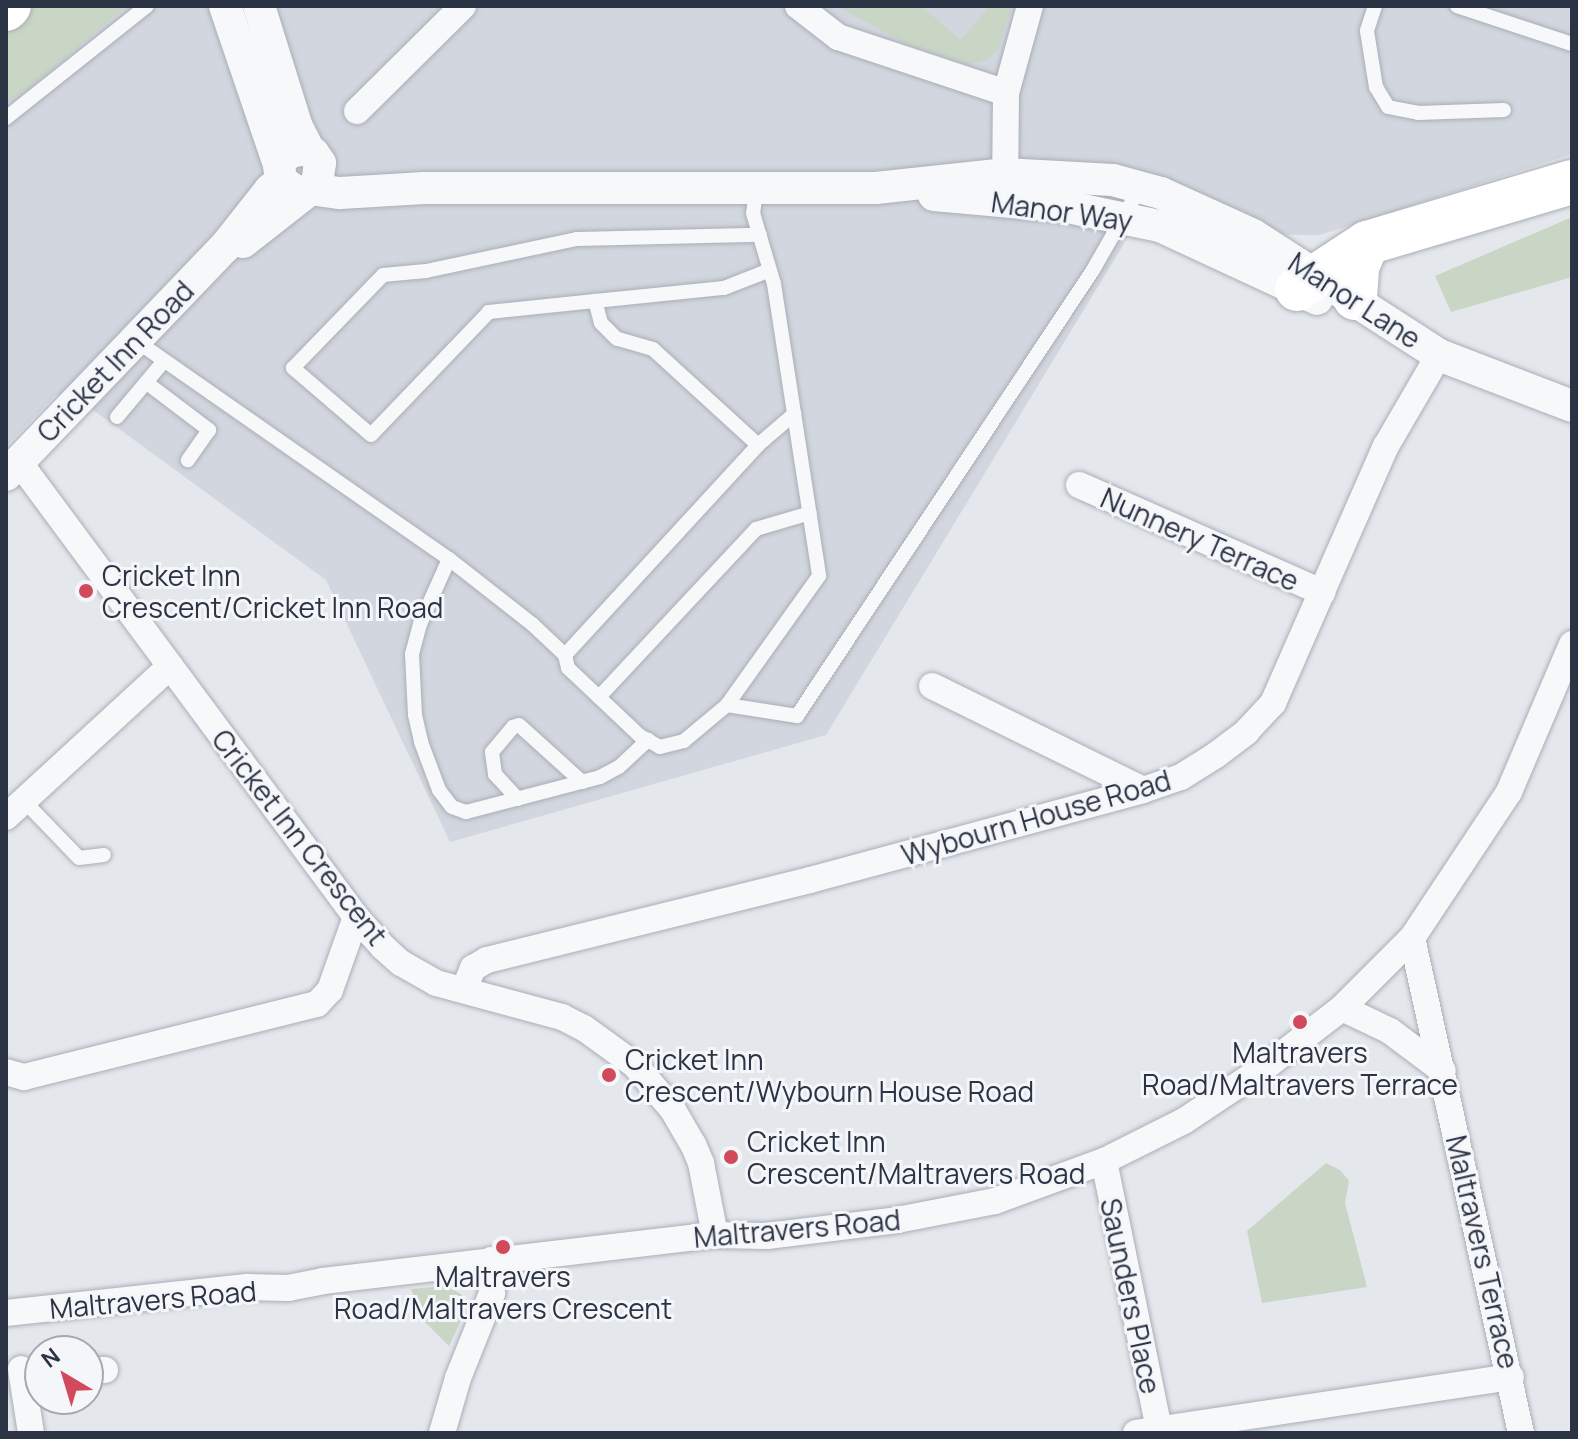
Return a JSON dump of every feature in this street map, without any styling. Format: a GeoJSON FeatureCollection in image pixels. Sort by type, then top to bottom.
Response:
{"type":"FeatureCollection","features":[{"type":"Feature","properties":{"kind":"highway"},"geometry":{"type":"LineString","coordinates":[[1307,282],[1367,243],[1572,182]]}},
{"type":"Feature","properties":{"kind":"highway"},"geometry":{"type":"LineString","coordinates":[[1364,307],[1357,267],[1367,243]]}},
{"type":"Feature","properties":{"kind":"street"},"geometry":{"type":"LineString","coordinates":[[225,6],[301,173]]}},
{"type":"Feature","properties":{"kind":"street"},"geometry":{"type":"LineString","coordinates":[[259,6],[297,127],[301,173]]}},
{"type":"Feature","properties":{"kind":"street"},"geometry":{"type":"LineString","coordinates":[[357,111],[463,6]]}},
{"type":"Feature","properties":{"kind":"street"},"geometry":{"type":"LineString","coordinates":[[798,6],[838,37],[1006,93]]}},
{"type":"Feature","properties":{"kind":"street"},"geometry":{"type":"LineString","coordinates":[[1005,188],[1006,93],[1030,6]]}},
{"type":"Feature","properties":{"kind":"street","name":"Manor Way"},"geometry":{"type":"LineString","coordinates":[[301,173],[341,173],[424,188],[1005,188],[1080,176],[1141,186]]}},
{"type":"Feature","properties":{"kind":"street","name":"Cricket Inn Road"},"geometry":{"type":"LineString","coordinates":[[12,468],[225,247],[270,190],[301,173]]}},
{"type":"Feature","properties":{"kind":"street","name":"Manor Lane"},"geometry":{"type":"LineString","coordinates":[[1141,186],[1253,235],[1307,282],[1364,307],[1439,355],[1572,406]]}},
{"type":"Feature","properties":{"kind":"street","name":"Manor Way"},"geometry":{"type":"LineString","coordinates":[[1005,188],[1068,207],[1160,226],[1307,282]]}},
{"type":"Feature","properties":{"kind":"street","name":"Wybourn House Road"},"geometry":{"type":"LineString","coordinates":[[464,990],[473,968],[487,960],[810,880],[1143,790],[1181,777],[1216,755],[1246,732],[1273,703],[1386,446],[1439,355]]}},
{"type":"Feature","properties":{"kind":"street","name":"Cricket Inn Crescent"},"geometry":{"type":"LineString","coordinates":[[12,468],[170,666],[356,917],[401,963],[431,981],[562,1017],[601,1038],[635,1065],[673,1110],[693,1144],[701,1163],[715,1235]]}},
{"type":"Feature","properties":{"kind":"street","name":"Nunnery Terrace"},"geometry":{"type":"LineString","coordinates":[[1079,485],[1322,592]]}},
{"type":"Feature","properties":{"kind":"street","name":"Maltravers Road"},"geometry":{"type":"LineString","coordinates":[[6,1313],[247,1287],[288,1288],[491,1260],[715,1235],[767,1236],[897,1220],[995,1201],[1104,1161],[1184,1121],[1268,1065],[1342,1008],[1412,938],[1509,792],[1572,644]]}},
{"type":"Feature","properties":{"kind":"street"},"geometry":{"type":"LineString","coordinates":[[15,809],[170,666]]}},
{"type":"Feature","properties":{"kind":"street"},"geometry":{"type":"LineString","coordinates":[[932,686],[1143,790]]}},
{"type":"Feature","properties":{"kind":"street"},"geometry":{"type":"LineString","coordinates":[[6,1072],[24,1077],[317,1004],[330,990],[356,917]]}},
{"type":"Feature","properties":{"kind":"street","name":"Maltravers Terrace"},"geometry":{"type":"LineString","coordinates":[[1412,938],[1521,1433]]}},
{"type":"Feature","properties":{"kind":"street"},"geometry":{"type":"LineString","coordinates":[[1342,1008],[1390,1031],[1443,1071]]}},
{"type":"Feature","properties":{"kind":"street","name":"Saunders Place"},"geometry":{"type":"LineString","coordinates":[[1104,1161],[1147,1431]]}},
{"type":"Feature","properties":{"kind":"street"},"geometry":{"type":"LineString","coordinates":[[442,1433],[458,1378],[492,1293],[491,1260]]}},
{"type":"Feature","properties":{"kind":"street"},"geometry":{"type":"LineString","coordinates":[[22,1370],[31,1433]]}},
{"type":"Feature","properties":{"kind":"street"},"geometry":{"type":"LineString","coordinates":[[1147,1431],[1511,1377]]}},
{"type":"Feature","properties":{"kind":"lane"},"geometry":{"type":"LineString","coordinates":[[6,118],[147,6]]}},
{"type":"Feature","properties":{"kind":"lane"},"geometry":{"type":"LineString","coordinates":[[1375,6],[1367,31],[1376,87],[1388,107],[1418,113],[1504,110]]}},
{"type":"Feature","properties":{"kind":"lane"},"geometry":{"type":"LineString","coordinates":[[1457,6],[1572,44]]}},
{"type":"Feature","properties":{"kind":"lane"},"geometry":{"type":"LineString","coordinates":[[727,705],[797,716],[1084,283],[1141,186]]}},
{"type":"Feature","properties":{"kind":"lane"},"geometry":{"type":"LineString","coordinates":[[135,340],[449,559],[532,624],[565,655],[568,668],[648,740],[660,747],[684,741],[727,705],[819,576],[770,270],[753,213],[756,190]]}},
{"type":"Feature","properties":{"kind":"lane"},"geometry":{"type":"LineString","coordinates":[[760,235],[577,239],[426,271],[383,275],[293,368],[371,435],[489,312],[724,288],[770,270]]}},
{"type":"Feature","properties":{"kind":"lane"},"geometry":{"type":"LineString","coordinates":[[595,301],[601,323],[617,339],[653,349],[758,445]]}},
{"type":"Feature","properties":{"kind":"lane"},"geometry":{"type":"LineString","coordinates":[[117,417],[164,361]]}},
{"type":"Feature","properties":{"kind":"lane"},"geometry":{"type":"LineString","coordinates":[[147,383],[209,430],[188,460]]}},
{"type":"Feature","properties":{"kind":"lane"},"geometry":{"type":"LineString","coordinates":[[565,655],[758,445],[794,414]]}},
{"type":"Feature","properties":{"kind":"lane"},"geometry":{"type":"LineString","coordinates":[[599,697],[756,529],[810,513]]}},
{"type":"Feature","properties":{"kind":"lane"},"geometry":{"type":"LineString","coordinates":[[449,559],[420,624],[412,654],[415,715],[421,742],[439,790],[458,813],[582,782],[619,767],[648,740]]}},
{"type":"Feature","properties":{"kind":"lane"},"geometry":{"type":"LineString","coordinates":[[518,799],[495,774],[492,752],[513,727],[519,725],[582,782]]}},
{"type":"Feature","properties":{"kind":"lane"},"geometry":{"type":"LineString","coordinates":[[15,809],[79,858],[104,855]]}},
{"type":"Feature","properties":{"kind":"shaded area"},"geometry":{"type":"Polygon","coordinates":[[[16,6],[1572,6],[1572,154],[1320,235],[1147,233],[1128,237],[826,735],[450,842],[326,580],[78,399],[57,394],[6,446],[6,13],[16,6]]]}},
{"type":"Feature","properties":{"kind":"green space"},"geometry":{"type":"Polygon","coordinates":[[[27,6],[126,6],[25,92],[6,102],[6,24],[27,6]]]}},
{"type":"Feature","properties":{"kind":"green space"},"geometry":{"type":"Polygon","coordinates":[[[837,6],[922,6],[960,40],[990,6],[1012,6],[998,49],[988,60],[967,64],[902,42],[837,6]]]}},
{"type":"Feature","properties":{"kind":"green space"},"geometry":{"type":"Polygon","coordinates":[[[1572,217],[1572,277],[1451,312],[1435,276],[1572,217]]]}},
{"type":"Feature","properties":{"kind":"green space"},"geometry":{"type":"Polygon","coordinates":[[[1326,1163],[1340,1170],[1349,1181],[1345,1203],[1367,1287],[1262,1303],[1247,1231],[1326,1163]]]}},
{"type":"Feature","properties":{"kind":"green space"},"geometry":{"type":"Polygon","coordinates":[[[446,1286],[461,1294],[466,1310],[449,1346],[423,1320],[411,1289],[446,1286]]]}},
{"type":"Feature","properties":{"kind":"place","name":"Cricket Inn Crescent/Cricket Inn Road"},"geometry":{"type":"Point","coordinates":[86,591]}},
{"type":"Feature","properties":{"kind":"place","name":"Maltravers Road/Maltravers Terrace"},"geometry":{"type":"Point","coordinates":[1300,1022]}},
{"type":"Feature","properties":{"kind":"place","name":"Cricket Inn Crescent/Wybourn House Road"},"geometry":{"type":"Point","coordinates":[609,1075]}},
{"type":"Feature","properties":{"kind":"place","name":"Cricket Inn Crescent/Maltravers Road"},"geometry":{"type":"Point","coordinates":[731,1157]}},
{"type":"Feature","properties":{"kind":"place","name":"Maltravers Road/Maltravers Crescent"},"geometry":{"type":"Point","coordinates":[503,1247]}}]}
